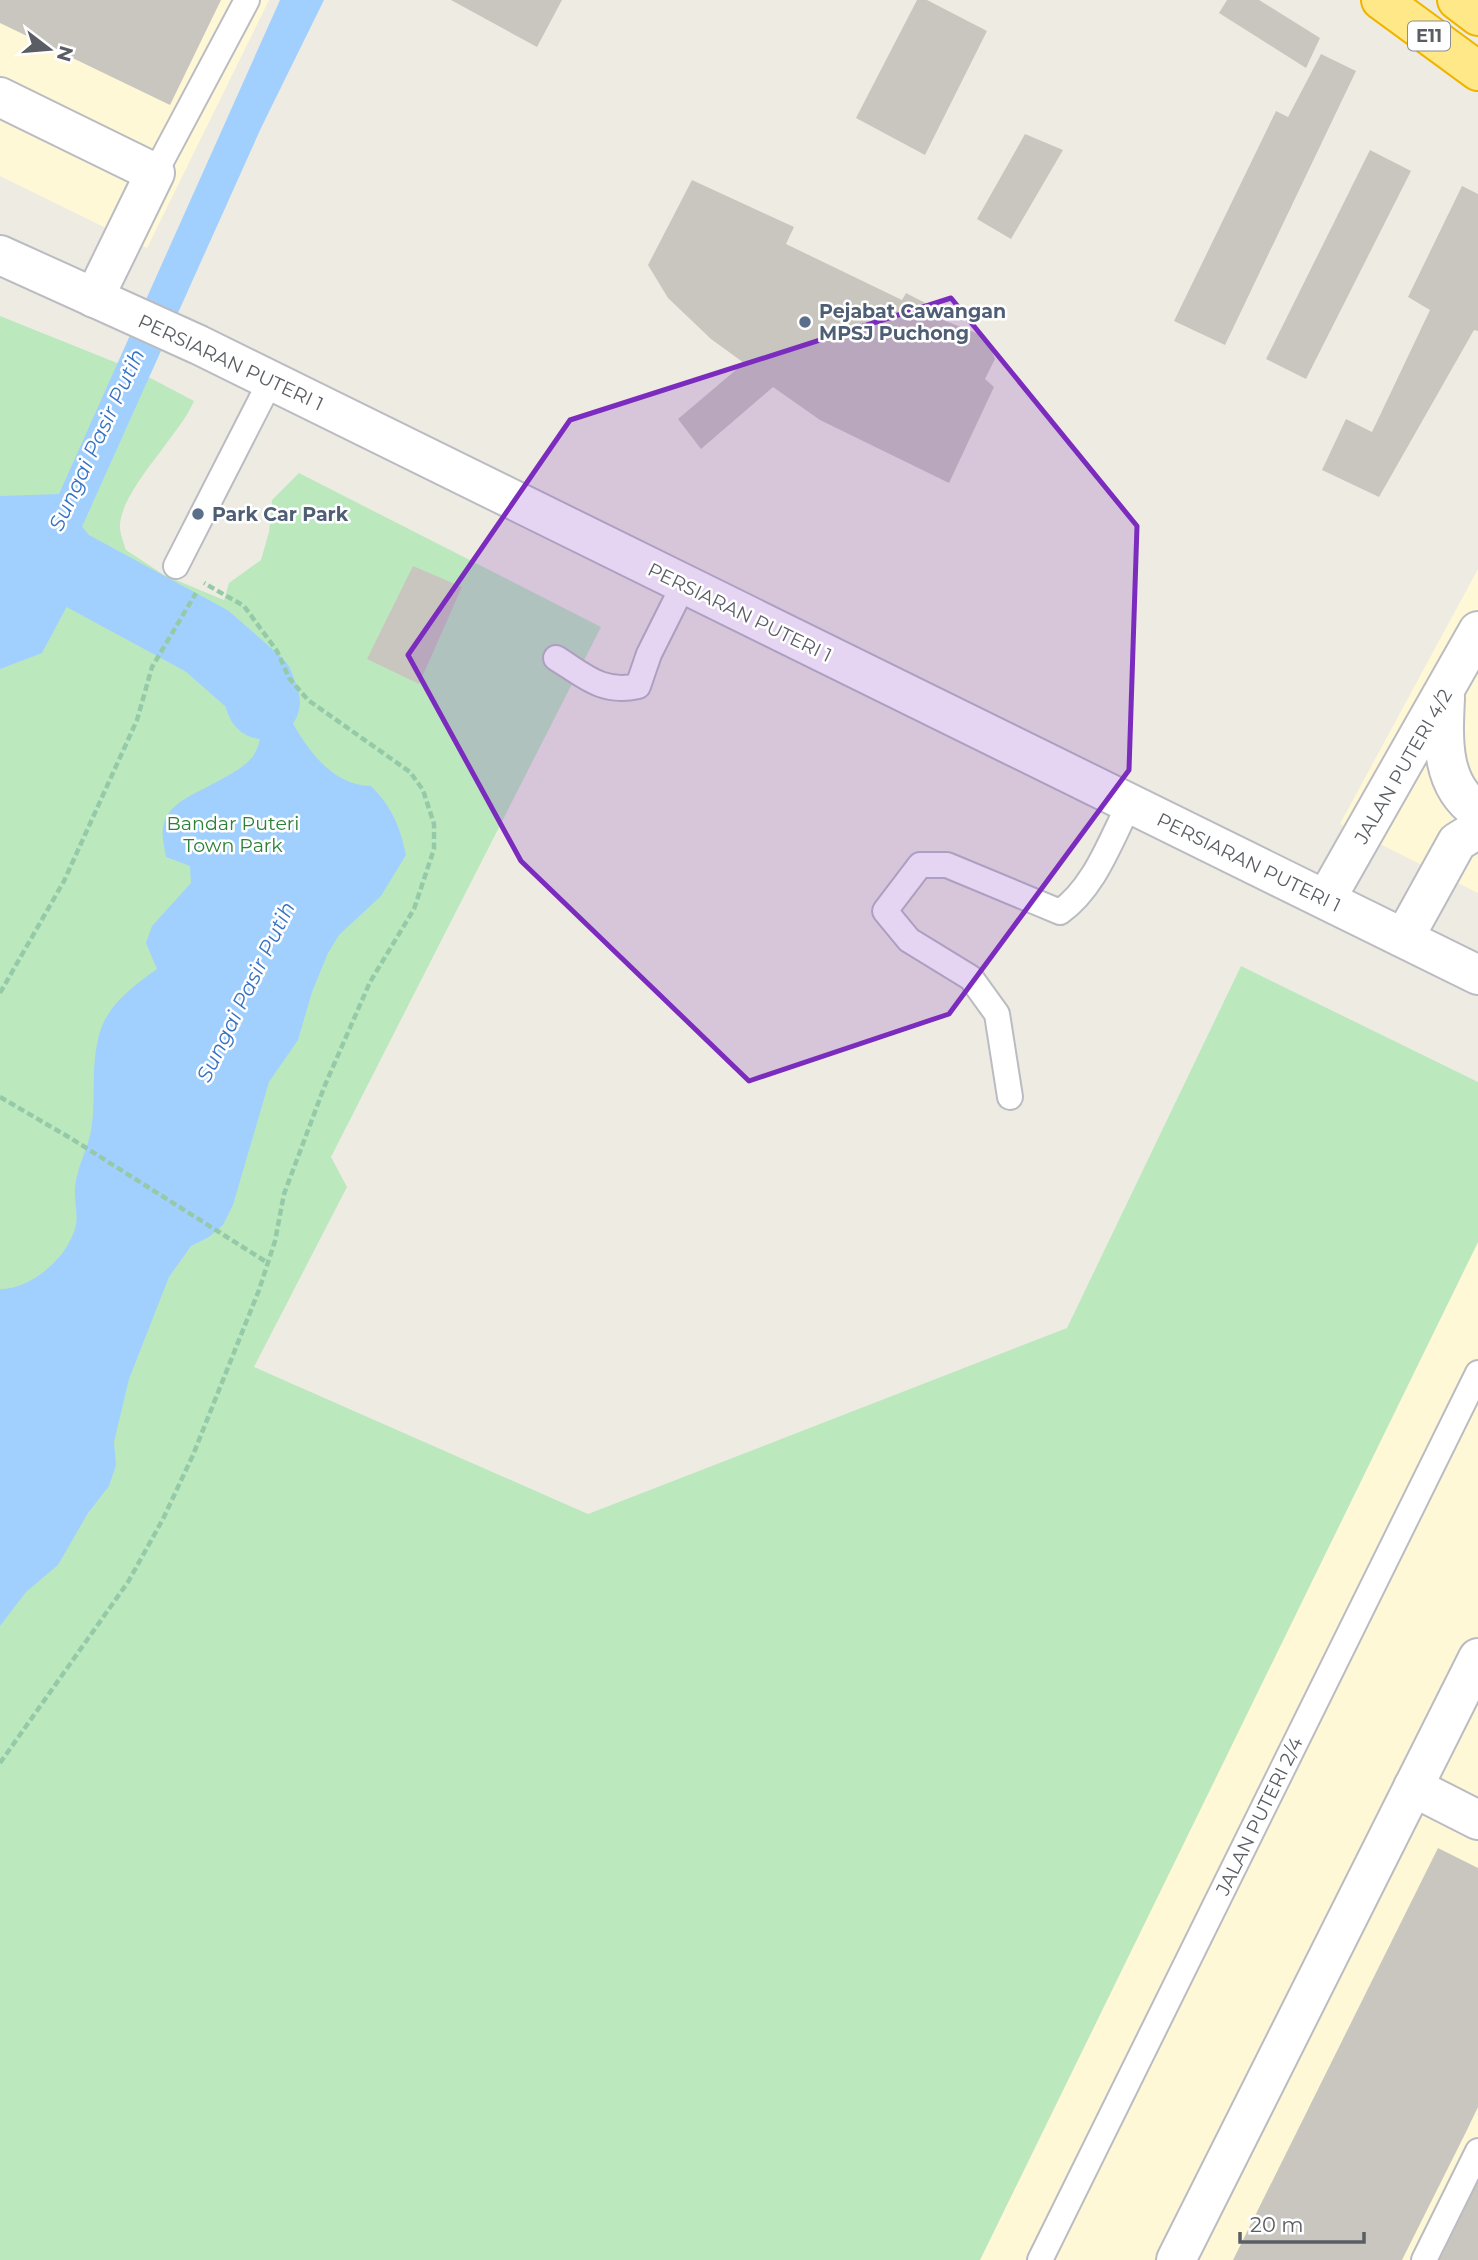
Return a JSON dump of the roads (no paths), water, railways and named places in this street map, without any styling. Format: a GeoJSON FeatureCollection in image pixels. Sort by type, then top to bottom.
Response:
{"type":"FeatureCollection","features":[{"type":"Feature","properties":{"kind":"highway","name":"E11"},"geometry":{"type":"LineString","coordinates":[[1381,0],[1478,71]]}},
{"type":"Feature","properties":{"kind":"highway","name":"E11"},"geometry":{"type":"LineString","coordinates":[[1457,0],[1478,16]]}},
{"type":"Feature","properties":{"kind":"street"},"geometry":{"type":"LineString","coordinates":[[0,97],[155,173],[108,304]]}},
{"type":"Feature","properties":{"kind":"street","name":"PERSIARAN PUTERI 1"},"geometry":{"type":"LineString","coordinates":[[0,255],[271,380],[1478,975]]}},
{"type":"Feature","properties":{"kind":"street","name":"JALAN PUTERI 4/2"},"geometry":{"type":"LineString","coordinates":[[1326,899],[1478,631]]}},
{"type":"Feature","properties":{"kind":"street"},"geometry":{"type":"LineString","coordinates":[[1445,693],[1445,758],[1453,784],[1478,811]]}},
{"type":"Feature","properties":{"kind":"street"},"geometry":{"type":"LineString","coordinates":[[1404,938],[1457,842],[1472,830],[1478,830]]}},
{"type":"Feature","properties":{"kind":"street"},"geometry":{"type":"LineString","coordinates":[[1176,2260],[1478,1658]]}},
{"type":"Feature","properties":{"kind":"street"},"geometry":{"type":"LineString","coordinates":[[1413,1787],[1478,1820]]}},
{"type":"Feature","properties":{"kind":"lane"},"geometry":{"type":"LineString","coordinates":[[155,173],[247,0]]}},
{"type":"Feature","properties":{"kind":"lane"},"geometry":{"type":"LineString","coordinates":[[176,566],[271,380]]}},
{"type":"Feature","properties":{"kind":"lane"},"geometry":{"type":"LineString","coordinates":[[556,658],[599,685],[618,690],[638,686],[649,654],[684,584]]}},
{"type":"Feature","properties":{"kind":"lane"},"geometry":{"type":"LineString","coordinates":[[1010,1097],[997,1014],[971,978],[909,940],[885,911],[920,864],[947,865],[1060,912],[1077,900],[1090,880],[1130,803]]}},
{"type":"Feature","properties":{"kind":"lane","name":"JALAN PUTERI 2/4"},"geometry":{"type":"LineString","coordinates":[[1040,2260],[1478,1373]]}},
{"type":"Feature","properties":{"kind":"lane"},"geometry":{"type":"LineString","coordinates":[[1424,2260],[1478,2151]]}},
{"type":"Feature","properties":{"kind":"water"},"geometry":{"type":"Polygon","coordinates":[[[280,0],[324,0],[261,128],[77,538],[151,594],[137,621],[74,593],[42,653],[0,669],[0,496],[59,494],[280,0]]]}},
{"type":"Feature","properties":{"kind":"water"},"geometry":{"type":"Polygon","coordinates":[[[201,621],[230,636],[253,657],[306,745],[319,761],[334,774],[351,783],[371,786],[394,818],[406,855],[381,896],[339,935],[328,953],[312,992],[298,1040],[269,1082],[233,1205],[223,1225],[209,1237],[191,1246],[169,1277],[129,1379],[114,1442],[116,1465],[109,1486],[88,1513],[58,1565],[26,1592],[0,1626],[0,1289],[12,1288],[37,1277],[58,1259],[72,1237],[76,1225],[75,1187],[91,1131],[94,1065],[102,1026],[118,1001],[157,969],[146,943],[152,926],[191,883],[190,866],[166,857],[163,834],[165,820],[172,809],[183,800],[246,764],[255,753],[260,737],[259,721],[252,705],[228,677],[187,644],[201,621]]]}},
{"type":"Feature","properties":{"kind":"waterway","name":"Sungai Pasir Putih"},"geometry":{"type":"LineString","coordinates":[[57,554],[63,563],[207,641],[257,685],[263,702]]}},
{"type":"Feature","properties":{"kind":"place","name":"Pejabat Cawangan MPSJ Puchong"},"geometry":{"type":"Point","coordinates":[805,322]}},
{"type":"Feature","properties":{"kind":"place","name":"Park Car Park"},"geometry":{"type":"Point","coordinates":[198,514]}},
{"type":"Feature","properties":{"kind":"park label","name":"Bandar Puteri Town Park"},"geometry":{"type":"Point","coordinates":[233,834]}}]}
